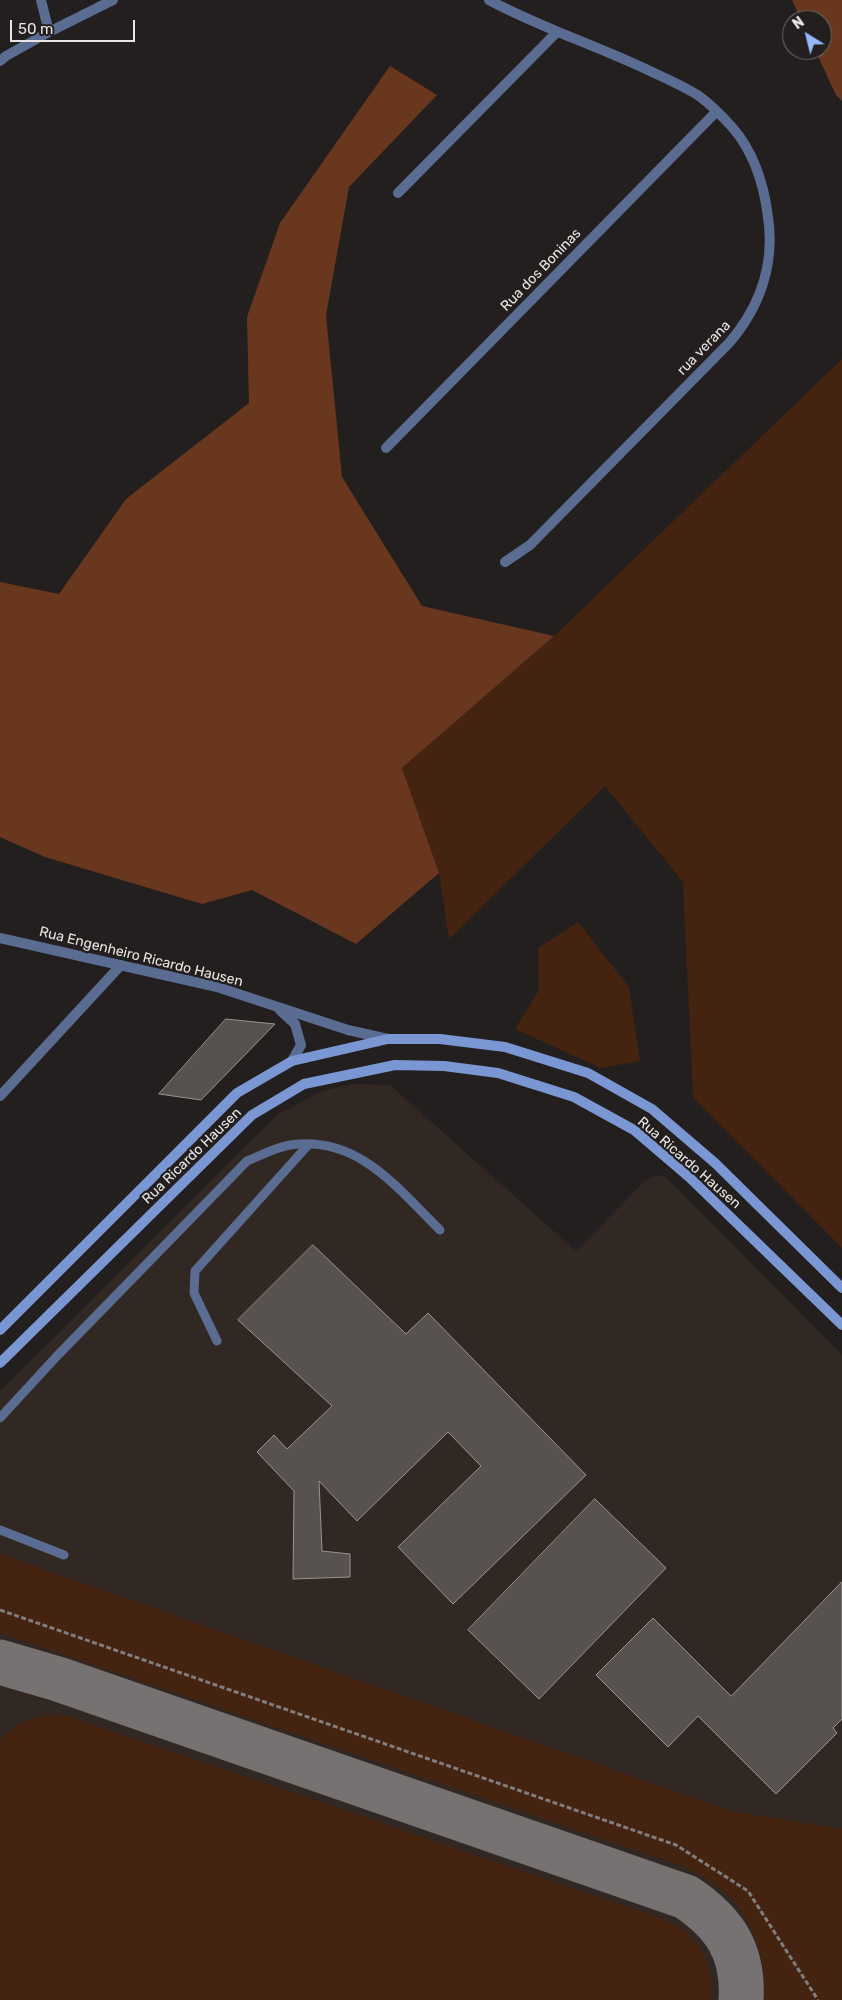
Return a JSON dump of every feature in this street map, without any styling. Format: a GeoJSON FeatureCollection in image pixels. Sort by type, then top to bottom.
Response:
{"type":"FeatureCollection","features":[{"type":"Feature","properties":{"kind":"street"},"geometry":{"type":"LineString","coordinates":[[41,0],[49,32]]}},
{"type":"Feature","properties":{"kind":"street"},"geometry":{"type":"LineString","coordinates":[[0,61],[49,32],[113,0]]}},
{"type":"Feature","properties":{"kind":"street","name":"rua verana"},"geometry":{"type":"LineString","coordinates":[[489,0],[557,32],[614,54],[699,96],[732,127],[742,140],[756,167],[765,194],[771,233],[770,254],[765,280],[744,326],[730,343],[530,545],[505,562]]}},
{"type":"Feature","properties":{"kind":"street"},"geometry":{"type":"LineString","coordinates":[[398,193],[557,32]]}},
{"type":"Feature","properties":{"kind":"street","name":"Rua dos Boninas"},"geometry":{"type":"LineString","coordinates":[[386,448],[716,112]]}},
{"type":"Feature","properties":{"kind":"street","name":"Rua Engenheiro Ricardo Hausen"},"geometry":{"type":"LineString","coordinates":[[0,938],[216,987],[348,1030],[388,1039]]}},
{"type":"Feature","properties":{"kind":"street"},"geometry":{"type":"LineString","coordinates":[[0,1096],[121,965]]}},
{"type":"Feature","properties":{"kind":"street","name":"Rua Engenheiro Ricardo Hausen"},"geometry":{"type":"LineString","coordinates":[[275,1006],[295,1024],[301,1045],[292,1061]]}},
{"type":"Feature","properties":{"kind":"street","name":"Rua Ricardo Hausen"},"geometry":{"type":"LineString","coordinates":[[0,1330],[237,1093],[292,1061],[388,1039],[440,1039],[504,1047],[588,1073],[652,1109],[715,1163],[842,1288]]}},
{"type":"Feature","properties":{"kind":"street","name":"Rua Ricardo Hausen"},"geometry":{"type":"LineString","coordinates":[[0,1362],[252,1116],[304,1084],[395,1064],[444,1066],[498,1073],[574,1097],[634,1130],[689,1177],[842,1325]]}},
{"type":"Feature","properties":{"kind":"lane"},"geometry":{"type":"LineString","coordinates":[[0,1418],[64,1349],[247,1161],[289,1145],[309,1144],[338,1147],[378,1169],[440,1230]]}},
{"type":"Feature","properties":{"kind":"lane"},"geometry":{"type":"LineString","coordinates":[[217,1341],[194,1293],[195,1271],[309,1144]]}},
{"type":"Feature","properties":{"kind":"lane"},"geometry":{"type":"LineString","coordinates":[[0,1530],[64,1555]]}},
{"type":"Feature","properties":{"kind":"path"},"geometry":{"type":"LineString","coordinates":[[0,1610],[676,1845],[748,1891],[818,2000]]}},
{"type":"Feature","properties":{"kind":"shaded area"},"geometry":{"type":"Polygon","coordinates":[[[792,0],[842,0],[842,101],[836,95],[820,60],[832,60],[832,10],[796,10],[792,0]]]}},
{"type":"Feature","properties":{"kind":"shaded area"},"geometry":{"type":"Polygon","coordinates":[[[390,66],[437,95],[349,187],[326,315],[342,477],[422,606],[554,636],[402,768],[439,873],[356,944],[252,890],[202,904],[45,857],[0,837],[0,582],[59,594],[126,499],[249,403],[247,317],[280,223],[390,66]]]}},
{"type":"Feature","properties":{"kind":"shaded area"},"geometry":{"type":"Polygon","coordinates":[[[842,359],[842,1248],[693,1097],[683,882],[605,786],[449,939],[439,873],[402,768],[554,636],[842,359]]]}},
{"type":"Feature","properties":{"kind":"shaded area"},"geometry":{"type":"Polygon","coordinates":[[[578,922],[629,987],[640,1061],[601,1068],[515,1029],[539,990],[538,948],[578,922]]]}},
{"type":"Feature","properties":{"kind":"shaded area"},"geometry":{"type":"Polygon","coordinates":[[[352,1084],[390,1085],[576,1251],[645,1181],[656,1175],[666,1177],[842,1355],[842,2000],[0,2000],[0,1391],[277,1115],[322,1091],[352,1084]]]}},
{"type":"Feature","properties":{"kind":"shaded area"},"geometry":{"type":"Polygon","coordinates":[[[0,1554],[731,1811],[842,1829],[842,2000],[763,2000],[764,1973],[762,1959],[753,1932],[739,1907],[719,1887],[682,1866],[0,1633],[0,1554]]]}},
{"type":"Feature","properties":{"kind":"shaded area"},"geometry":{"type":"Polygon","coordinates":[[[53,1715],[68,1716],[668,1921],[681,1928],[696,1942],[706,1960],[712,1980],[712,2000],[0,2000],[0,1741],[11,1730],[24,1722],[53,1715]]]}},
{"type":"Feature","properties":{"kind":"building"},"geometry":{"type":"Polygon","coordinates":[[[226,1019],[275,1024],[201,1100],[159,1094],[226,1019]]]}},
{"type":"Feature","properties":{"kind":"building"},"geometry":{"type":"Polygon","coordinates":[[[313,1245],[406,1334],[428,1313],[586,1475],[453,1604],[398,1547],[481,1466],[448,1432],[357,1521],[319,1481],[322,1551],[350,1554],[350,1577],[293,1579],[294,1491],[257,1452],[274,1435],[287,1449],[332,1406],[238,1320],[313,1245]]]}},
{"type":"Feature","properties":{"kind":"building"},"geometry":{"type":"Polygon","coordinates":[[[595,1499],[666,1568],[539,1699],[468,1630],[595,1499]]]}},
{"type":"Feature","properties":{"kind":"building"},"geometry":{"type":"Polygon","coordinates":[[[842,1582],[842,1719],[833,1728],[837,1733],[776,1794],[698,1716],[668,1747],[596,1675],[653,1618],[731,1696],[842,1582]]]}},
{"type":"Feature","properties":{"kind":"taxiway"},"geometry":{"type":"LineString","coordinates":[[0,1662],[58,1679],[686,1897],[711,1917],[729,1940],[739,1967],[741,2000]]}}]}
